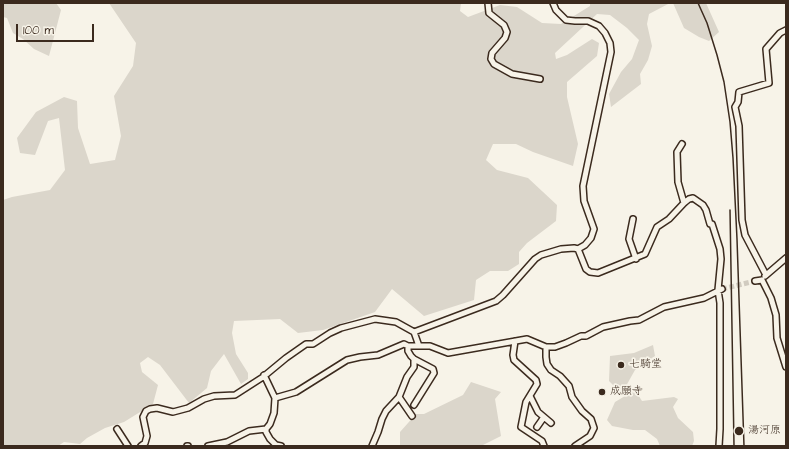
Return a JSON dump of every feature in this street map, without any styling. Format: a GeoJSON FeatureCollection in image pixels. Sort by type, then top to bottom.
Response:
{"type":"FeatureCollection","features":[{"type":"Feature","properties":{"kind":"street"},"geometry":{"type":"LineString","coordinates":[[488,3],[489,12],[504,25],[507,32],[505,38],[492,53],[490,59],[494,64],[512,74],[540,79]]}},
{"type":"Feature","properties":{"kind":"street"},"geometry":{"type":"LineString","coordinates":[[414,332],[496,301],[503,296],[541,255],[561,248],[578,249],[585,245],[591,238],[594,229],[587,211],[582,186],[611,52],[610,44],[605,33],[599,26],[588,21],[566,20],[556,10],[553,3]]}},
{"type":"Feature","properties":{"kind":"street"},"geometry":{"type":"LineString","coordinates":[[766,274],[745,235],[742,220],[739,126],[735,107],[738,102],[739,92],[770,83],[766,49],[780,33],[786,30]]}},
{"type":"Feature","properties":{"kind":"street"},"geometry":{"type":"LineString","coordinates":[[682,144],[678,152],[678,182],[684,203]]}},
{"type":"Feature","properties":{"kind":"street"},"geometry":{"type":"LineString","coordinates":[[578,249],[586,269],[598,274],[636,259],[645,254],[656,227],[669,219],[684,203],[693,198],[703,205],[706,210],[711,232]]}},
{"type":"Feature","properties":{"kind":"street"},"geometry":{"type":"LineString","coordinates":[[633,219],[629,239],[636,259]]}},
{"type":"Feature","properties":{"kind":"street"},"geometry":{"type":"LineString","coordinates":[[710,224],[712,224],[720,249],[719,446]]}},
{"type":"Feature","properties":{"kind":"street"},"geometry":{"type":"LineString","coordinates":[[755,281],[762,280],[766,274],[786,258]]}},
{"type":"Feature","properties":{"kind":"street"},"geometry":{"type":"LineString","coordinates":[[762,280],[771,298],[776,315],[776,338],[786,367]]}},
{"type":"Feature","properties":{"kind":"street"},"geometry":{"type":"LineString","coordinates":[[275,398],[296,392],[347,360],[378,355],[404,344],[408,346],[430,346],[448,353],[527,339],[546,347],[555,347],[566,344],[581,336],[586,336],[603,327],[639,320],[664,307],[704,298],[720,290]]}},
{"type":"Feature","properties":{"kind":"street"},"geometry":{"type":"LineString","coordinates":[[141,446],[145,443],[147,436],[143,417],[146,411],[157,408],[173,412],[188,408],[204,399],[214,396],[235,395],[306,344],[312,344],[330,333],[375,319],[396,322],[414,332],[419,346]]}},
{"type":"Feature","properties":{"kind":"street"},"geometry":{"type":"LineString","coordinates":[[515,341],[513,355],[514,360],[536,380],[538,384],[526,402],[521,427],[542,441],[544,446]]}},
{"type":"Feature","properties":{"kind":"street"},"geometry":{"type":"LineString","coordinates":[[408,346],[410,356],[433,369],[434,373],[414,405]]}},
{"type":"Feature","properties":{"kind":"street"},"geometry":{"type":"LineString","coordinates":[[546,347],[547,364],[551,370],[560,376],[569,386],[572,397],[582,411],[592,419],[594,428],[590,436],[575,446]]}},
{"type":"Feature","properties":{"kind":"street"},"geometry":{"type":"LineString","coordinates":[[372,446],[386,411],[399,397],[407,377],[414,367],[414,359]]}},
{"type":"Feature","properties":{"kind":"street"},"geometry":{"type":"LineString","coordinates":[[208,446],[227,442],[249,430],[266,429],[270,424],[274,413],[275,398],[264,375]]}},
{"type":"Feature","properties":{"kind":"street"},"geometry":{"type":"LineString","coordinates":[[530,396],[538,412],[551,423]]}},
{"type":"Feature","properties":{"kind":"street"},"geometry":{"type":"LineString","coordinates":[[399,397],[412,416]]}},
{"type":"Feature","properties":{"kind":"street"},"geometry":{"type":"LineString","coordinates":[[537,427],[544,417]]}},
{"type":"Feature","properties":{"kind":"street"},"geometry":{"type":"LineString","coordinates":[[117,429],[128,446]]}},
{"type":"Feature","properties":{"kind":"street"},"geometry":{"type":"LineString","coordinates":[[266,429],[270,439],[276,445],[281,446]]}},
{"type":"Feature","properties":{"kind":"shaded area"},"geometry":{"type":"Polygon","coordinates":[[[3,3],[56,3],[61,10],[49,56],[34,49],[23,39],[13,33],[7,18],[3,17],[3,3]]]}},
{"type":"Feature","properties":{"kind":"shaded area"},"geometry":{"type":"Polygon","coordinates":[[[109,3],[461,3],[460,11],[468,17],[500,5],[517,7],[542,23],[561,24],[590,6],[590,3],[670,3],[649,14],[647,24],[652,46],[648,60],[640,74],[641,84],[611,107],[609,94],[621,72],[632,59],[639,40],[627,28],[610,15],[597,14],[555,53],[556,59],[567,55],[592,39],[599,43],[597,56],[567,82],[567,97],[578,144],[573,166],[533,152],[516,144],[493,144],[486,160],[497,170],[528,178],[557,205],[556,221],[527,243],[519,252],[519,264],[508,271],[490,271],[476,280],[474,300],[424,316],[392,289],[375,312],[323,330],[298,333],[280,319],[234,321],[232,333],[236,354],[248,373],[248,379],[241,384],[224,354],[211,371],[207,388],[189,403],[160,365],[148,357],[140,363],[142,372],[158,385],[153,404],[124,422],[105,428],[87,438],[80,444],[64,442],[58,446],[3,446],[3,200],[50,190],[65,170],[59,118],[48,121],[35,155],[20,153],[17,138],[36,112],[64,97],[77,101],[78,128],[90,164],[115,160],[121,136],[114,96],[133,66],[136,43],[109,3]]]}},
{"type":"Feature","properties":{"kind":"shaded area"},"geometry":{"type":"Polygon","coordinates":[[[673,3],[706,3],[719,32],[709,41],[684,28],[673,3]]]}},
{"type":"Feature","properties":{"kind":"shaded area"},"geometry":{"type":"Polygon","coordinates":[[[653,345],[655,356],[635,370],[626,386],[621,389],[617,389],[609,381],[610,356],[634,353],[653,345]]]}},
{"type":"Feature","properties":{"kind":"shaded area"},"geometry":{"type":"Polygon","coordinates":[[[471,382],[501,392],[495,399],[501,436],[481,446],[400,446],[400,432],[416,414],[424,414],[463,395],[471,382]]]}},
{"type":"Feature","properties":{"kind":"shaded area"},"geometry":{"type":"Polygon","coordinates":[[[635,390],[642,401],[674,397],[678,399],[673,407],[678,418],[693,432],[694,441],[692,446],[660,446],[657,439],[645,430],[633,430],[612,426],[607,420],[615,402],[635,390]]]}},
{"type":"Feature","properties":{"kind":"tunnel"},"geometry":{"type":"LineString","coordinates":[[722,289],[755,281]]}},
{"type":"Feature","properties":{"kind":"railway"},"geometry":{"type":"LineString","coordinates":[[698,3],[707,23],[717,55],[724,82],[730,122],[737,239],[744,446]]}},
{"type":"Feature","properties":{"kind":"railway"},"geometry":{"type":"LineString","coordinates":[[730,210],[734,446]]}},
{"type":"Feature","properties":{"kind":"place","name":"七騎堂"},"geometry":{"type":"Point","coordinates":[621,365]}},
{"type":"Feature","properties":{"kind":"place","name":"成願寺"},"geometry":{"type":"Point","coordinates":[602,392]}},
{"type":"Feature","properties":{"kind":"place","name":"湯河原"},"geometry":{"type":"Point","coordinates":[739,431]}}]}
